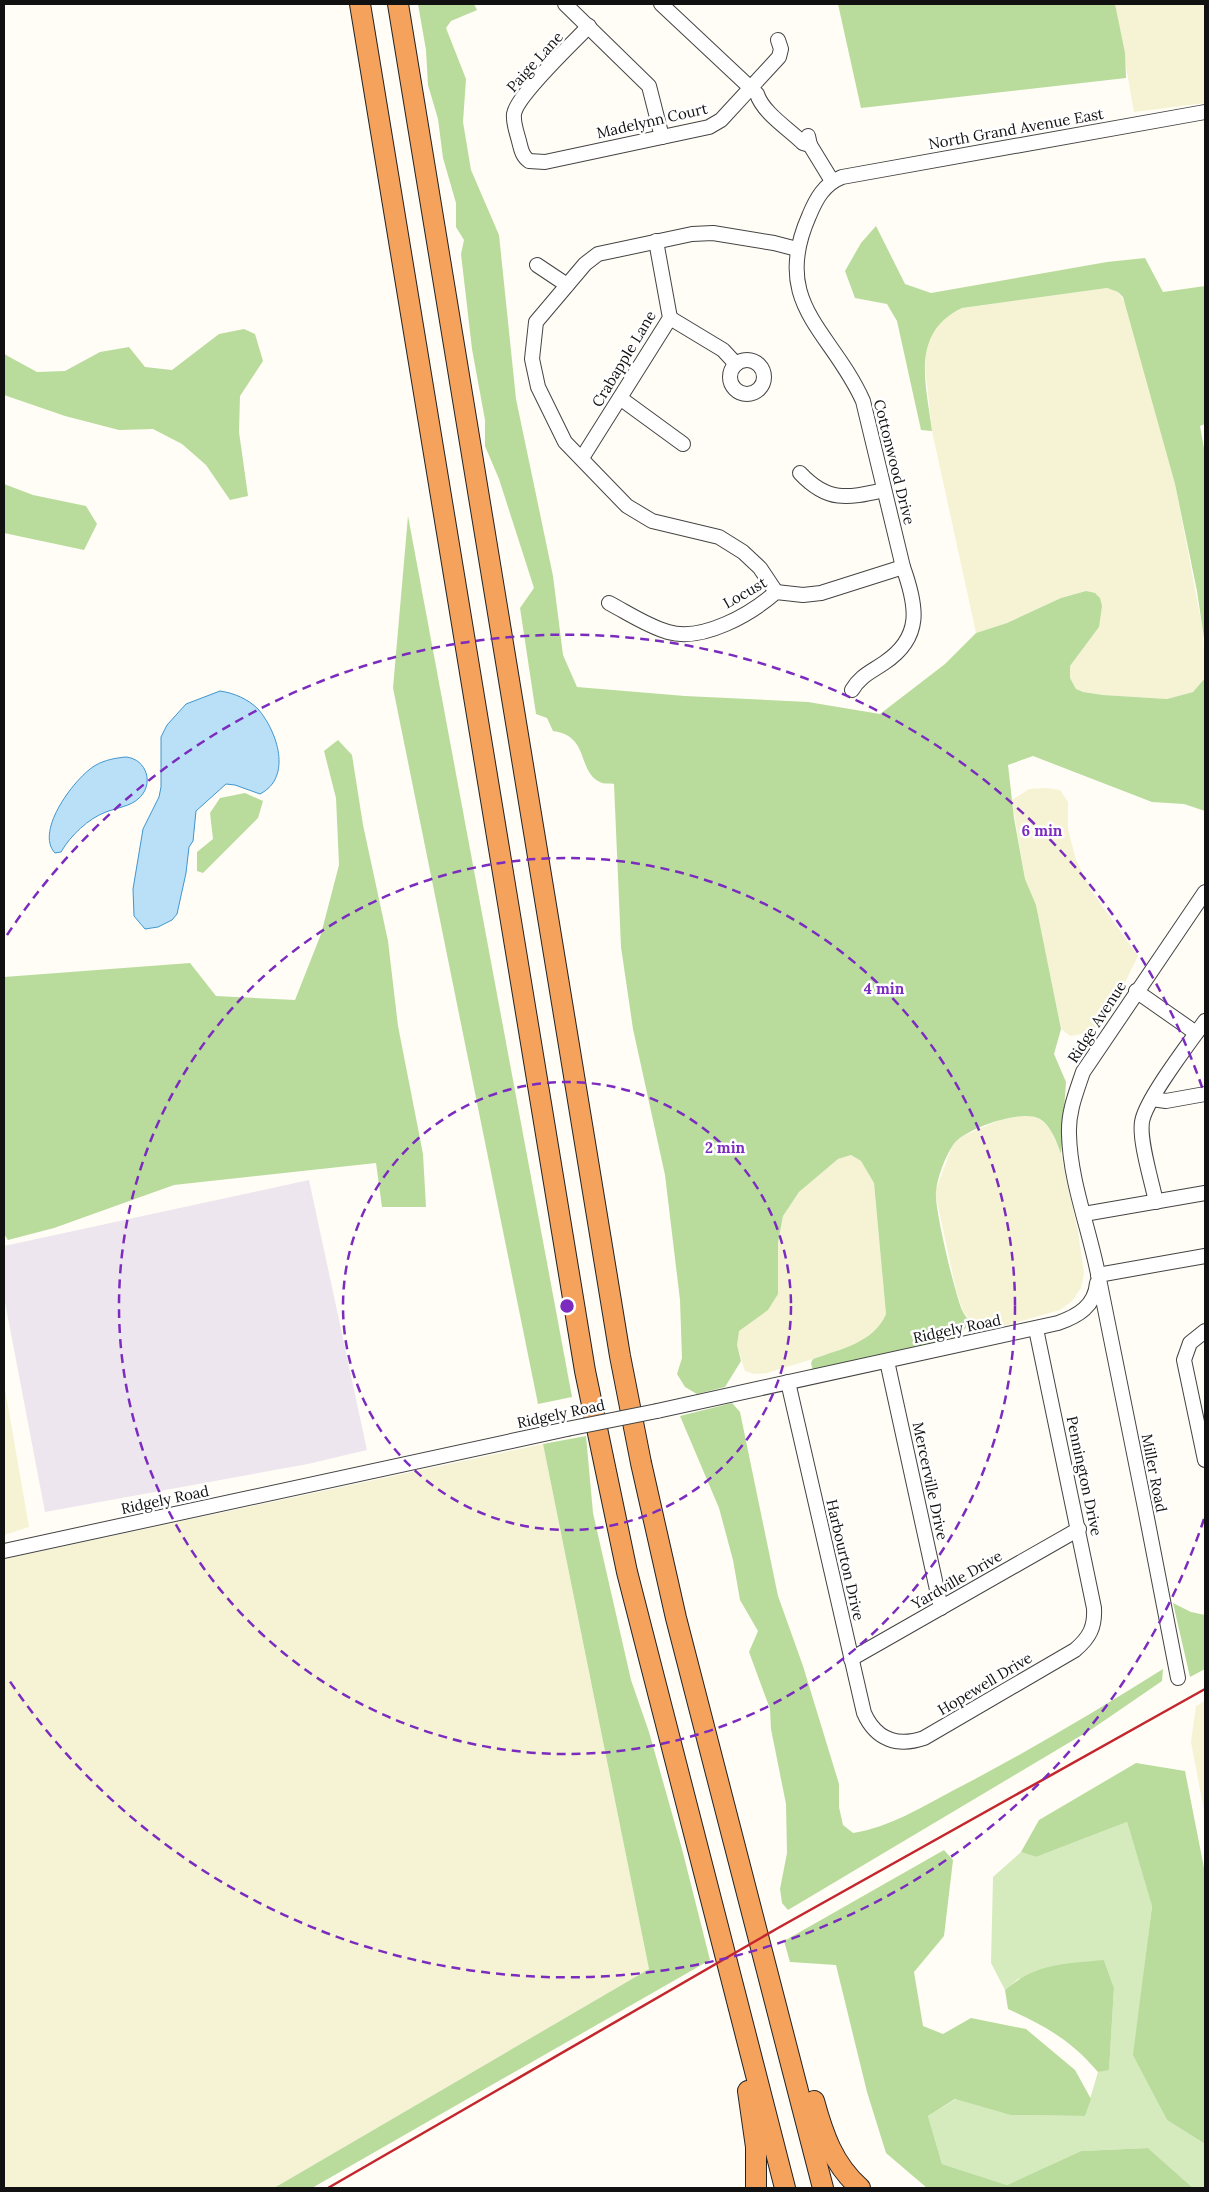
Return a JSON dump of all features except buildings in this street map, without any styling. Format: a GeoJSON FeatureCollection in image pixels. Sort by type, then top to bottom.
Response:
{"type":"FeatureCollection","features":[{"type":"Feature","properties":{"kind":"highway"},"geometry":{"type":"LineString","coordinates":[[360,4],[489,798],[585,1371],[627,1572],[785,2188]]}},
{"type":"Feature","properties":{"kind":"highway"},"geometry":{"type":"LineString","coordinates":[[398,4],[620,1356],[641,1463],[676,1618],[823,2188]]}},
{"type":"Feature","properties":{"kind":"highway"},"geometry":{"type":"LineString","coordinates":[[732,1830],[749,1861],[826,2140],[837,2162],[860,2188]]}},
{"type":"Feature","properties":{"kind":"highway"},"geometry":{"type":"LineString","coordinates":[[730,1978],[756,2147],[756,2188]]}},
{"type":"Feature","properties":{"kind":"street"},"geometry":{"type":"LineString","coordinates":[[565,4],[649,86],[662,137]]}},
{"type":"Feature","properties":{"kind":"street"},"geometry":{"type":"LineString","coordinates":[[661,4],[754,92],[759,101],[773,108],[804,143],[810,145],[832,181]]}},
{"type":"Feature","properties":{"kind":"street","name":"Paige Lane"},"geometry":{"type":"LineString","coordinates":[[522,153],[514,122],[514,114],[519,101],[589,26]]}},
{"type":"Feature","properties":{"kind":"street","name":"Madelynn Court"},"geometry":{"type":"LineString","coordinates":[[522,153],[529,161],[536,163],[714,125],[754,92],[779,57],[778,40]]}},
{"type":"Feature","properties":{"kind":"street","name":"North Grand Avenue East"},"geometry":{"type":"LineString","coordinates":[[832,181],[851,175],[1205,112]]}},
{"type":"Feature","properties":{"kind":"street","name":"Cottonwood Drive"},"geometry":{"type":"LineString","coordinates":[[832,181],[814,203],[797,249],[796,280],[808,316],[854,379],[864,401],[903,567],[912,593],[915,617],[912,632],[897,653],[857,681],[852,690]]}},
{"type":"Feature","properties":{"kind":"street"},"geometry":{"type":"LineString","coordinates":[[776,592],[760,568],[743,552],[719,537],[652,520],[638,515],[627,506],[565,442],[554,423],[538,387],[532,359],[536,322],[585,264],[598,254],[692,234],[713,233],[774,243],[797,249]]}},
{"type":"Feature","properties":{"kind":"street","name":"Crabapple Lane"},"geometry":{"type":"LineString","coordinates":[[582,458],[670,318],[656,241]]}},
{"type":"Feature","properties":{"kind":"street"},"geometry":{"type":"LineString","coordinates":[[537,266],[567,285]]}},
{"type":"Feature","properties":{"kind":"street"},"geometry":{"type":"LineString","coordinates":[[670,318],[723,350],[736,364]]}},
{"type":"Feature","properties":{"kind":"street"},"geometry":{"type":"LineString","coordinates":[[620,398],[683,444]]}},
{"type":"Feature","properties":{"kind":"street"},"geometry":{"type":"LineString","coordinates":[[800,474],[810,484],[835,496],[849,497],[884,490]]}},
{"type":"Feature","properties":{"kind":"street","name":"Locust"},"geometry":{"type":"LineString","coordinates":[[609,603],[654,626],[669,632],[686,635],[715,628],[757,609],[776,592],[803,595],[830,591],[903,567]]}},
{"type":"Feature","properties":{"kind":"street","name":"Ridge Avenue"},"geometry":{"type":"LineString","coordinates":[[1098,1275],[1069,1135],[1072,1102],[1083,1072],[1205,892]]}},
{"type":"Feature","properties":{"kind":"street"},"geometry":{"type":"LineString","coordinates":[[1134,995],[1194,1037]]}},
{"type":"Feature","properties":{"kind":"street"},"geometry":{"type":"LineString","coordinates":[[1156,1202],[1142,1135],[1142,1122],[1152,1099],[1205,1021]]}},
{"type":"Feature","properties":{"kind":"street"},"geometry":{"type":"LineString","coordinates":[[1152,1099],[1166,1101],[1205,1094]]}},
{"type":"Feature","properties":{"kind":"street"},"geometry":{"type":"LineString","coordinates":[[1084,1214],[1205,1193]]}},
{"type":"Feature","properties":{"kind":"street"},"geometry":{"type":"LineString","coordinates":[[1098,1275],[1205,1256]]}},
{"type":"Feature","properties":{"kind":"street","name":"Ridgely Road"},"geometry":{"type":"LineString","coordinates":[[4,1551],[1036,1328],[1074,1317],[1083,1311],[1094,1298],[1098,1275]]}},
{"type":"Feature","properties":{"kind":"street","name":"Miller Road"},"geometry":{"type":"LineString","coordinates":[[1098,1275],[1178,1678]]}},
{"type":"Feature","properties":{"kind":"street","name":"Pennington Drive"},"geometry":{"type":"LineString","coordinates":[[1036,1328],[1094,1608],[1092,1631]]}},
{"type":"Feature","properties":{"kind":"street"},"geometry":{"type":"LineString","coordinates":[[1205,1331],[1186,1341],[1184,1360],[1202,1429],[1205,1460]]}},
{"type":"Feature","properties":{"kind":"street","name":"Mercerville Drive"},"geometry":{"type":"LineString","coordinates":[[887,1361],[941,1608]]}},
{"type":"Feature","properties":{"kind":"street","name":"Harbourton Drive"},"geometry":{"type":"LineString","coordinates":[[788,1382],[851,1659],[868,1721],[872,1728],[884,1738]]}},
{"type":"Feature","properties":{"kind":"street","name":"Yardville Drive"},"geometry":{"type":"LineString","coordinates":[[851,1659],[1079,1529]]}},
{"type":"Feature","properties":{"kind":"street","name":"Hopewell Drive"},"geometry":{"type":"LineString","coordinates":[[884,1738],[898,1743],[911,1743],[924,1738],[1075,1650],[1092,1631]]}},
{"type":"Feature","properties":{"kind":"shaded area"},"geometry":{"type":"Polygon","coordinates":[[[1115,4],[1205,4],[1205,103],[1134,112],[1115,4]]]}},
{"type":"Feature","properties":{"kind":"shaded area"},"geometry":{"type":"Polygon","coordinates":[[[1107,288],[1118,292],[1127,306],[1175,484],[1203,631],[1205,678],[1193,692],[1167,699],[1103,695],[1076,689],[1070,678],[1070,666],[1099,627],[1086,591],[1061,598],[1007,623],[976,633],[932,431],[925,367],[927,344],[933,330],[943,319],[962,308],[1107,288]]]}},
{"type":"Feature","properties":{"kind":"shaded area"},"geometry":{"type":"Polygon","coordinates":[[[1047,788],[1060,790],[1068,802],[1068,829],[1076,860],[1091,890],[1138,956],[1108,1017],[1088,1033],[1070,1036],[1061,1029],[1036,905],[1025,879],[1012,800],[1029,789],[1047,788]]]}},
{"type":"Feature","properties":{"kind":"shaded area"},"geometry":{"type":"Polygon","coordinates":[[[1027,1115],[1038,1118],[1050,1128],[1061,1154],[1078,1232],[1084,1273],[1081,1288],[1072,1301],[1060,1310],[997,1328],[982,1329],[971,1323],[963,1311],[956,1290],[935,1192],[953,1144],[963,1136],[1002,1119],[1027,1115]]]}},
{"type":"Feature","properties":{"kind":"shaded area"},"geometry":{"type":"Polygon","coordinates":[[[851,1155],[861,1161],[874,1183],[886,1314],[880,1327],[859,1343],[813,1359],[767,1373],[754,1374],[745,1371],[737,1345],[738,1331],[778,1294],[778,1243],[783,1216],[799,1192],[838,1159],[851,1155]]]}},
{"type":"Feature","properties":{"kind":"shaded area"},"geometry":{"type":"Polygon","coordinates":[[[309,1180],[367,1450],[308,1464],[45,1512],[4,1297],[4,1246],[309,1180]]]}},
{"type":"Feature","properties":{"kind":"shaded area"},"geometry":{"type":"Polygon","coordinates":[[[4,1383],[29,1527],[4,1535],[4,1383]]]}},
{"type":"Feature","properties":{"kind":"shaded area"},"geometry":{"type":"Polygon","coordinates":[[[543,1444],[649,1969],[274,2188],[4,2188],[4,1559],[543,1444]]]}},
{"type":"Feature","properties":{"kind":"shaded area"},"geometry":{"type":"Polygon","coordinates":[[[1205,1701],[1205,1816],[1191,1742],[1196,1706],[1205,1701]]]}},
{"type":"Feature","properties":{"kind":"green space"},"geometry":{"type":"Polygon","coordinates":[[[418,4],[474,4],[477,10],[451,21],[446,28],[466,79],[463,122],[471,170],[499,235],[516,399],[553,576],[563,655],[577,687],[685,696],[808,702],[880,714],[945,664],[976,633],[1007,623],[1061,598],[1086,591],[1095,593],[1100,598],[1102,606],[1099,627],[1070,666],[1070,678],[1076,689],[1103,695],[1167,699],[1193,692],[1205,678],[1205,811],[1184,804],[1152,802],[1033,756],[1008,765],[1014,818],[1025,879],[1036,905],[1061,1029],[1054,1054],[1066,1082],[1061,1154],[1048,1126],[1040,1119],[1032,1116],[1008,1118],[980,1127],[959,1139],[950,1150],[938,1180],[936,1201],[955,1287],[962,1310],[971,1323],[952,1341],[813,1371],[811,1363],[813,1359],[855,1344],[865,1338],[881,1324],[886,1314],[874,1183],[861,1161],[851,1155],[838,1159],[799,1192],[783,1216],[778,1243],[778,1294],[768,1310],[739,1331],[737,1345],[741,1361],[725,1387],[697,1394],[685,1387],[677,1374],[682,1358],[680,1300],[665,1175],[633,1029],[621,947],[614,784],[602,783],[594,778],[573,740],[565,734],[553,731],[547,718],[536,714],[520,608],[534,588],[499,479],[485,446],[485,420],[472,349],[461,254],[464,240],[456,227],[456,203],[443,158],[438,119],[428,85],[426,50],[418,4]]]}},
{"type":"Feature","properties":{"kind":"green space"},"geometry":{"type":"Polygon","coordinates":[[[838,4],[1115,4],[1125,53],[1126,78],[861,108],[838,4]]]}},
{"type":"Feature","properties":{"kind":"green space"},"geometry":{"type":"Polygon","coordinates":[[[876,226],[905,284],[931,293],[1107,262],[1145,258],[1163,292],[1205,286],[1205,424],[1200,426],[1205,454],[1205,645],[1197,591],[1175,484],[1123,297],[1118,292],[1107,288],[962,308],[946,318],[935,331],[928,345],[925,361],[925,378],[932,431],[921,430],[897,321],[887,304],[855,298],[845,271],[861,243],[876,226]]]}},
{"type":"Feature","properties":{"kind":"green space"},"geometry":{"type":"Polygon","coordinates":[[[244,329],[255,334],[263,361],[240,396],[239,432],[248,496],[230,500],[206,465],[182,444],[153,429],[119,430],[65,416],[4,395],[4,354],[37,372],[65,371],[100,352],[129,347],[145,367],[172,370],[219,334],[244,329]]]}},
{"type":"Feature","properties":{"kind":"green space"},"geometry":{"type":"Polygon","coordinates":[[[4,484],[33,495],[86,506],[97,524],[84,550],[4,533],[4,484]]]}},
{"type":"Feature","properties":{"kind":"green space"},"geometry":{"type":"Polygon","coordinates":[[[408,516],[572,1397],[538,1404],[393,688],[408,516]]]}},
{"type":"Feature","properties":{"kind":"green space"},"geometry":{"type":"Polygon","coordinates":[[[338,740],[352,755],[363,825],[388,941],[398,1026],[423,1154],[426,1207],[382,1207],[376,1163],[174,1185],[54,1228],[8,1240],[4,1234],[4,977],[190,963],[216,996],[295,1000],[321,934],[339,865],[336,798],[324,751],[338,740]]]}},
{"type":"Feature","properties":{"kind":"green space"},"geometry":{"type":"Polygon","coordinates":[[[245,793],[263,801],[258,818],[203,873],[197,871],[197,852],[213,839],[210,813],[220,798],[245,793]]]}},
{"type":"Feature","properties":{"kind":"green space"},"geometry":{"type":"Polygon","coordinates":[[[732,1403],[740,1412],[778,1596],[803,1666],[839,1784],[839,1807],[843,1825],[853,1833],[893,1821],[981,1776],[1034,1747],[1163,1669],[1162,1681],[1092,1729],[788,1910],[782,1903],[780,1889],[787,1853],[786,1804],[771,1729],[770,1709],[749,1652],[758,1631],[740,1600],[733,1560],[719,1508],[680,1416],[732,1403]]]}},
{"type":"Feature","properties":{"kind":"green space"},"geometry":{"type":"Polygon","coordinates":[[[586,1436],[593,1513],[631,1680],[649,1732],[682,1849],[710,1960],[312,2188],[274,2188],[649,1969],[543,1444],[586,1436]]]}},
{"type":"Feature","properties":{"kind":"green space"},"geometry":{"type":"Polygon","coordinates":[[[1173,1603],[1191,1612],[1205,1615],[1205,1669],[1190,1677],[1173,1603]]]}},
{"type":"Feature","properties":{"kind":"green space"},"geometry":{"type":"Polygon","coordinates":[[[1136,1763],[1185,1771],[1205,1873],[1205,2144],[1167,2120],[1133,2055],[1152,1906],[1127,1822],[1036,1857],[1021,1852],[1039,1820],[1136,1763]]]}},
{"type":"Feature","properties":{"kind":"green space"},"geometry":{"type":"Polygon","coordinates":[[[1127,1822],[1152,1905],[1134,2055],[1167,2120],[1205,2144],[1205,2188],[1193,2188],[1148,2148],[1081,2151],[1007,2185],[942,2164],[928,2116],[956,2099],[1010,2115],[1085,2116],[1098,2072],[1109,2069],[1114,1988],[1104,1960],[1018,1979],[1005,1990],[991,1963],[993,1877],[1021,1852],[1036,1857],[1127,1822]]]}},
{"type":"Feature","properties":{"kind":"green space"},"geometry":{"type":"Polygon","coordinates":[[[944,1850],[953,1860],[944,1936],[914,1972],[923,2026],[943,2034],[971,2018],[1026,2029],[1075,2070],[1091,2099],[1085,2116],[1010,2115],[955,2099],[928,2116],[942,2164],[1007,2185],[1081,2151],[1148,2148],[1193,2188],[927,2188],[886,2153],[867,2092],[836,1965],[790,1962],[784,1941],[944,1850]]]}},
{"type":"Feature","properties":{"kind":"green space"},"geometry":{"type":"Polygon","coordinates":[[[1104,1960],[1114,1988],[1109,2070],[1098,2072],[1078,2051],[1057,2035],[1008,2009],[1005,1990],[1028,1974],[1051,1966],[1104,1960]]]}},
{"type":"Feature","properties":{"kind":"water"},"geometry":{"type":"Polygon","coordinates":[[[220,691],[245,699],[254,705],[265,718],[276,741],[279,765],[276,777],[270,786],[260,794],[235,785],[226,784],[196,811],[193,841],[189,847],[186,873],[177,914],[172,920],[158,927],[145,929],[134,916],[133,889],[143,829],[159,797],[161,787],[161,737],[167,725],[186,704],[220,691]]]}},
{"type":"Feature","properties":{"kind":"water"},"geometry":{"type":"Polygon","coordinates":[[[126,757],[139,762],[144,767],[147,780],[143,793],[131,803],[106,812],[87,823],[75,834],[61,852],[55,853],[50,843],[53,818],[69,792],[78,780],[96,765],[126,757]]]}},
{"type":"Feature","properties":{"kind":"railway"},"geometry":{"type":"LineString","coordinates":[[328,2188],[778,1928],[1205,1689]]}}]}
